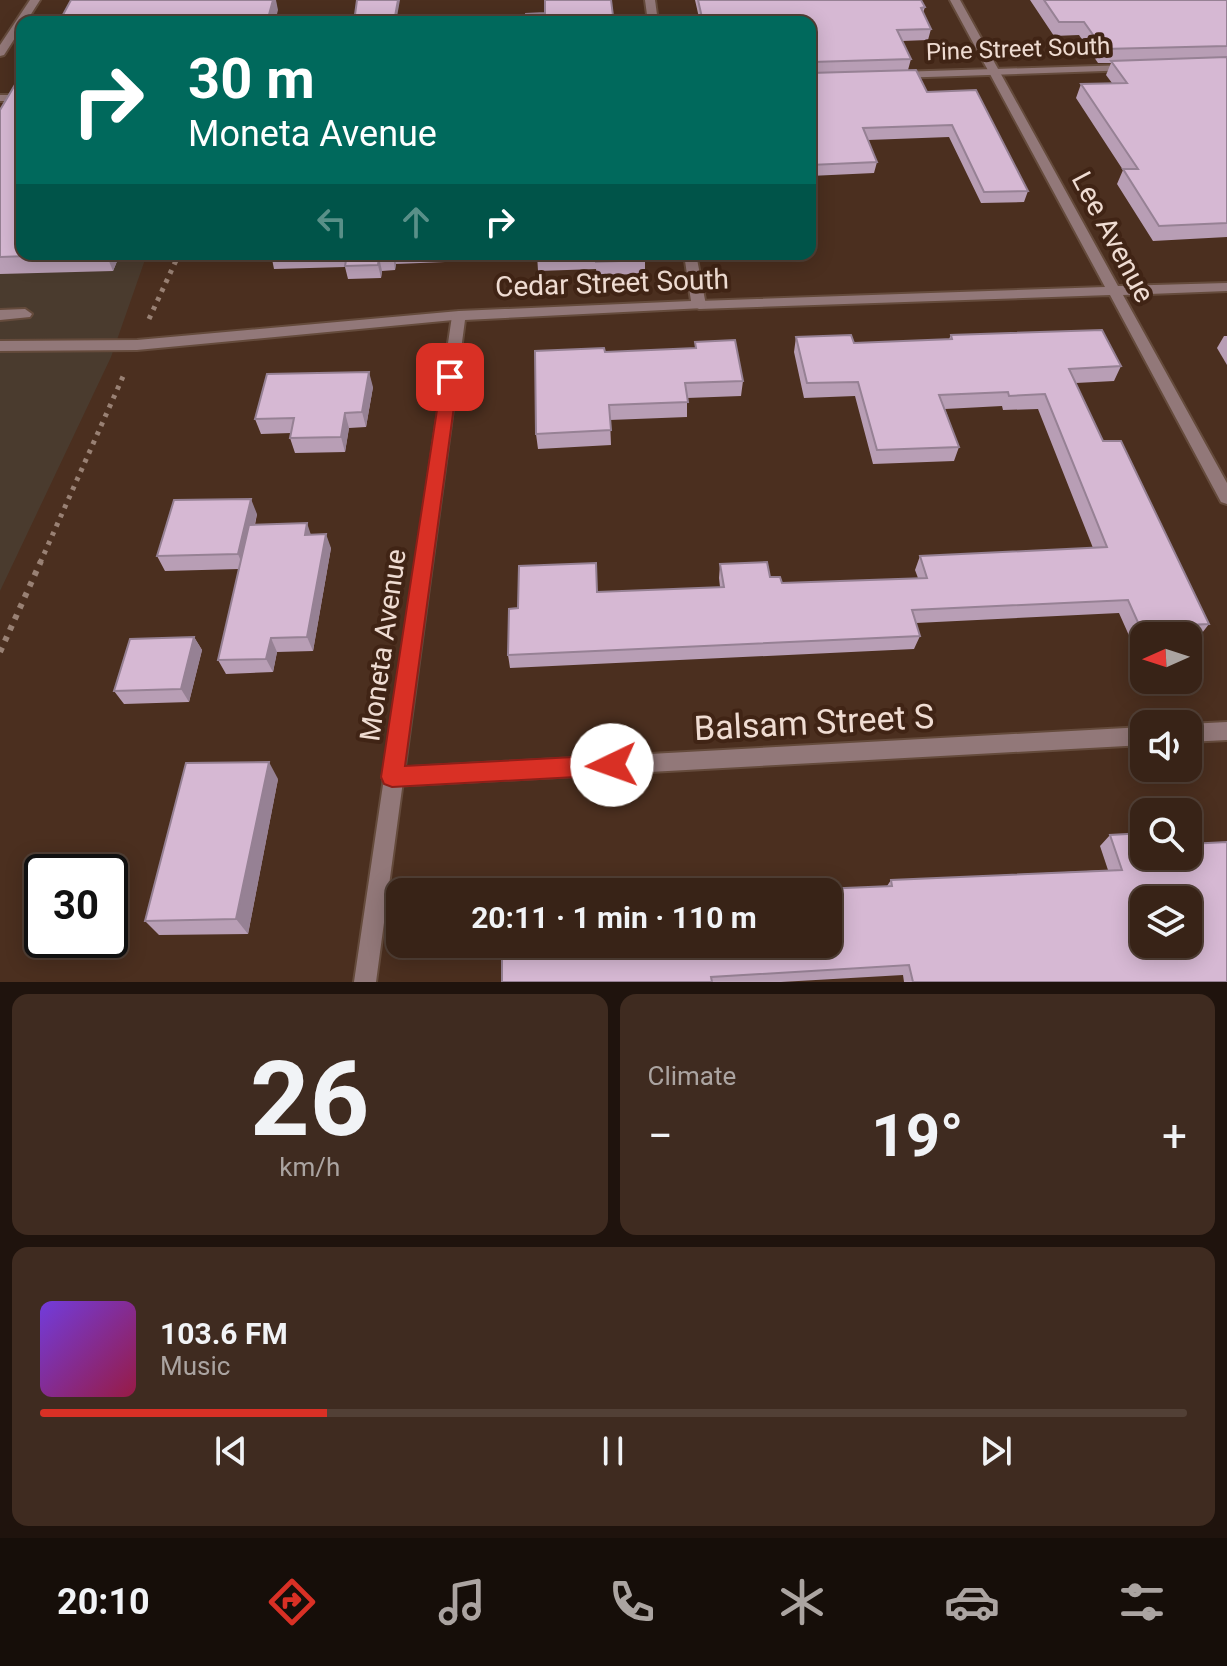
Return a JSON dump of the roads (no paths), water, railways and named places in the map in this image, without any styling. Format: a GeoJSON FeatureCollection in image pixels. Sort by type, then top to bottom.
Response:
{"type":"FeatureCollection","features":[{"type":"Feature","properties":{"kind":"street","name":"Lee Avenue"},"geometry":{"type":"LineString","coordinates":[[955,0],[1112,291],[1221,475],[1227,498]]}},
{"type":"Feature","properties":{"kind":"street"},"geometry":{"type":"LineString","coordinates":[[0,53],[16,29]]}},
{"type":"Feature","properties":{"kind":"street","name":"Pine Street South"},"geometry":{"type":"LineString","coordinates":[[887,76],[1149,67]]}},
{"type":"Feature","properties":{"kind":"street"},"geometry":{"type":"LineString","coordinates":[[691,260],[699,305]]}},
{"type":"Feature","properties":{"kind":"street","name":"Cedar Street South"},"geometry":{"type":"LineString","coordinates":[[0,346],[137,345],[459,316],[1227,287]]}},
{"type":"Feature","properties":{"kind":"street"},"geometry":{"type":"LineString","coordinates":[[0,315],[25,314]]}},
{"type":"Feature","properties":{"kind":"street","name":"Moneta Avenue"},"geometry":{"type":"LineString","coordinates":[[365,982],[459,316]]}},
{"type":"Feature","properties":{"kind":"street"},"geometry":{"type":"LineString","coordinates":[[1202,732],[1227,731]]}},
{"type":"Feature","properties":{"kind":"street","name":"Balsam Street S"},"geometry":{"type":"LineString","coordinates":[[392,777],[1130,737]]}}]}
